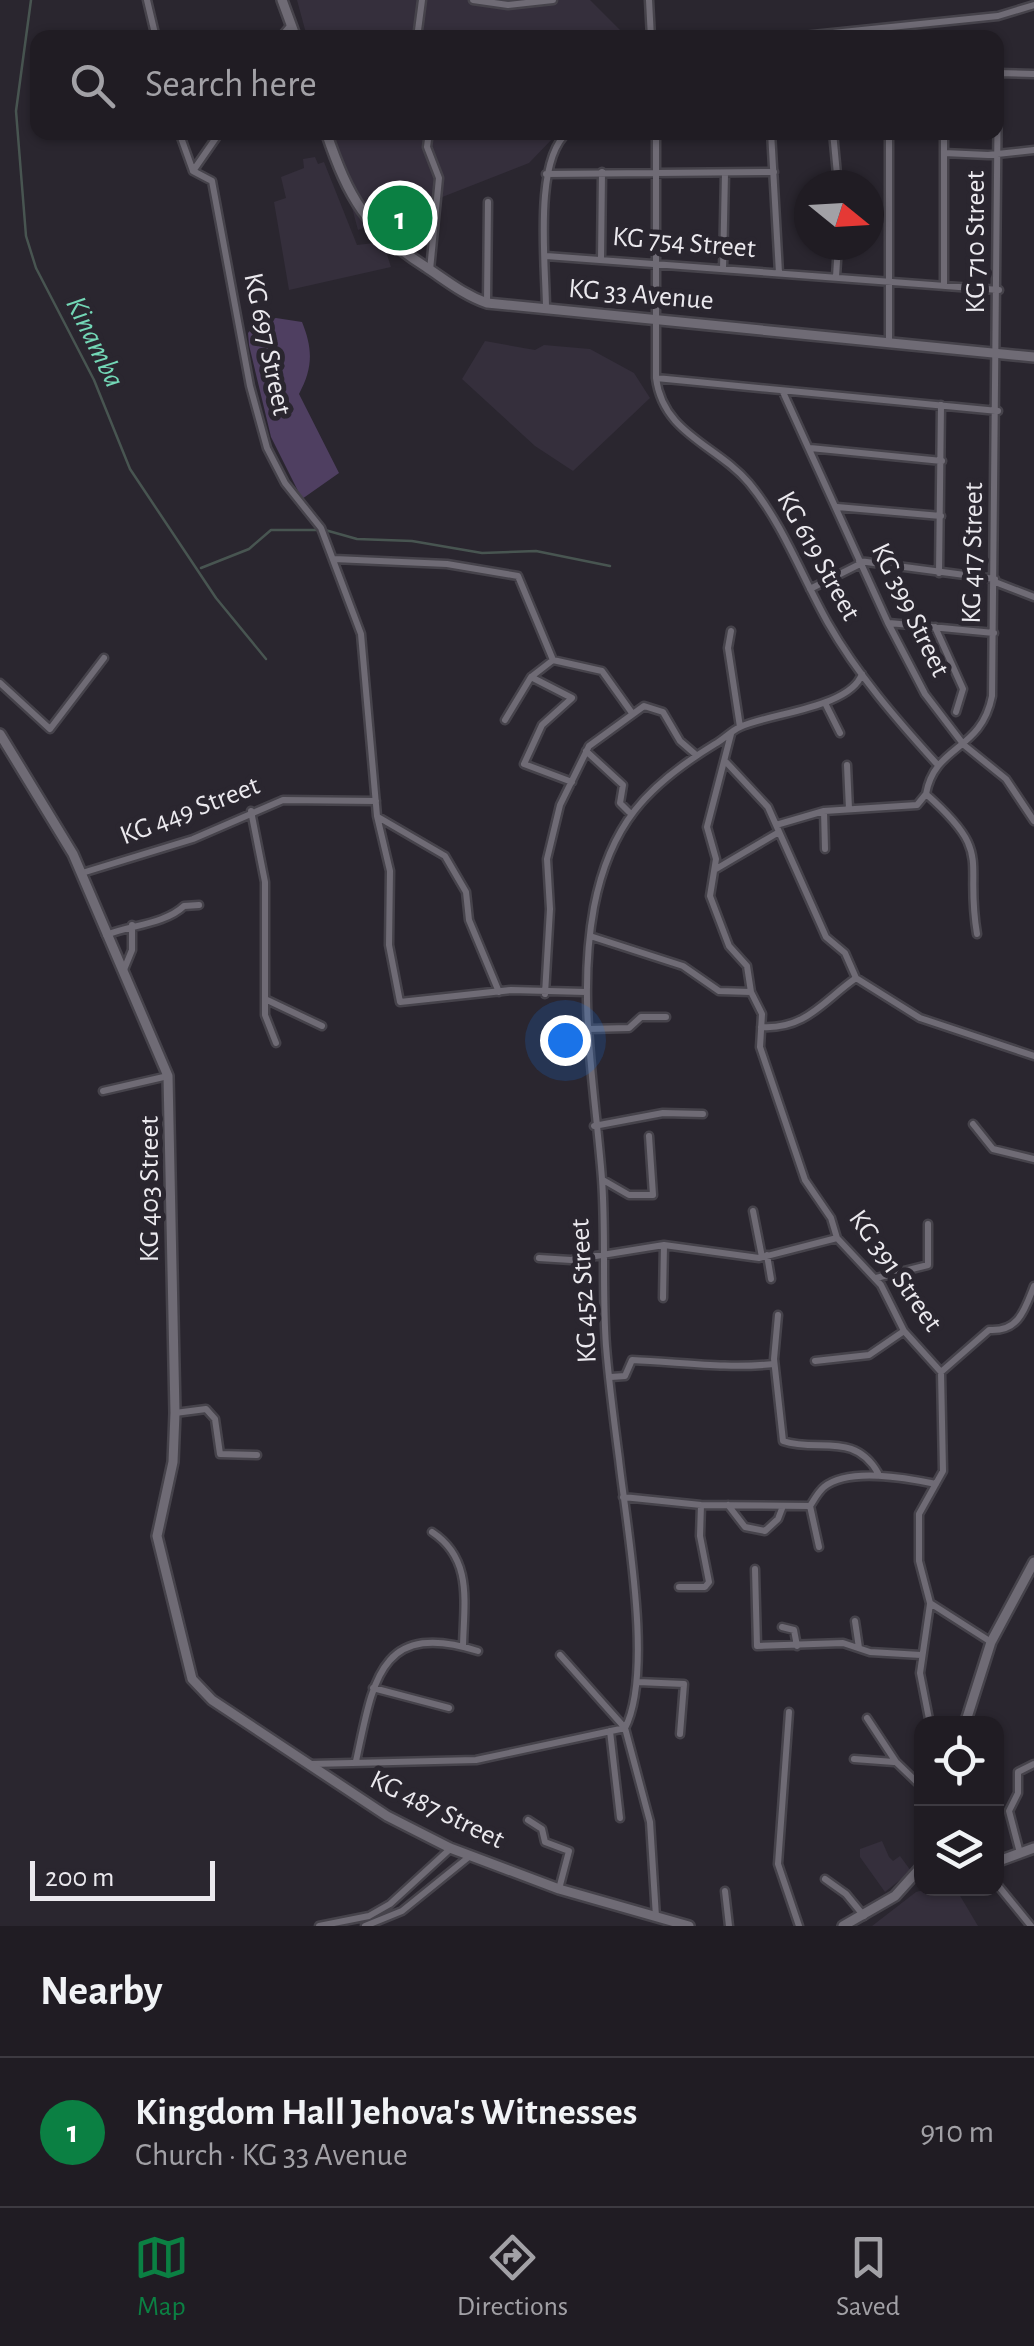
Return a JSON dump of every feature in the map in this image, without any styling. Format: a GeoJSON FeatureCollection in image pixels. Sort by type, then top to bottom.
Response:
{"type":"FeatureCollection","features":[{"type":"Feature","properties":{"kind":"main road"},"geometry":{"type":"LineString","coordinates":[[282,0],[294,30]]}},
{"type":"Feature","properties":{"kind":"main road","name":"KG 33 Avenue"},"geometry":{"type":"LineString","coordinates":[[329,140],[363,217],[385,239],[460,292],[487,302],[1034,357]]}},
{"type":"Feature","properties":{"kind":"main road","name":"KG 403 Street"},"geometry":{"type":"LineString","coordinates":[[0,734],[82,873],[104,936],[168,1076],[174,1462],[158,1536],[192,1679]]}},
{"type":"Feature","properties":{"kind":"main road"},"geometry":{"type":"LineString","coordinates":[[968,1716],[991,1642],[1034,1562]]}},
{"type":"Feature","properties":{"kind":"main road","name":"KG 487 Street"},"geometry":{"type":"LineString","coordinates":[[192,1679],[212,1700],[388,1816],[470,1856],[658,1922]]}},
{"type":"Feature","properties":{"kind":"main road"},"geometry":{"type":"LineString","coordinates":[[1004,1859],[1034,1848]]}},
{"type":"Feature","properties":{"kind":"main road"},"geometry":{"type":"LineString","coordinates":[[843,1926],[895,1896],[914,1876]]}},
{"type":"Feature","properties":{"kind":"main road"},"geometry":{"type":"LineString","coordinates":[[658,1922],[689,1926]]}},
{"type":"Feature","properties":{"kind":"street"},"geometry":{"type":"LineString","coordinates":[[147,0],[154,30]]}},
{"type":"Feature","properties":{"kind":"street"},"geometry":{"type":"LineString","coordinates":[[419,30],[422,0]]}},
{"type":"Feature","properties":{"kind":"street"},"geometry":{"type":"LineString","coordinates":[[473,0],[508,5],[553,0]]}},
{"type":"Feature","properties":{"kind":"street"},"geometry":{"type":"LineString","coordinates":[[649,0],[651,30]]}},
{"type":"Feature","properties":{"kind":"street"},"geometry":{"type":"LineString","coordinates":[[862,30],[998,16],[1034,5]]}},
{"type":"Feature","properties":{"kind":"street"},"geometry":{"type":"LineString","coordinates":[[287,30],[292,25]]}},
{"type":"Feature","properties":{"kind":"street"},"geometry":{"type":"LineString","coordinates":[[1004,73],[1034,74]]}},
{"type":"Feature","properties":{"kind":"street","name":"KG 697 Street"},"geometry":{"type":"LineString","coordinates":[[182,140],[193,171],[212,181],[248,375],[268,448],[285,484],[315,518],[334,559]]}},
{"type":"Feature","properties":{"kind":"street"},"geometry":{"type":"LineString","coordinates":[[193,171],[214,140]]}},
{"type":"Feature","properties":{"kind":"street"},"geometry":{"type":"LineString","coordinates":[[428,140],[427,148],[440,178],[430,270]]}},
{"type":"Feature","properties":{"kind":"street"},"geometry":{"type":"LineString","coordinates":[[546,310],[546,174],[552,150],[561,140]]}},
{"type":"Feature","properties":{"kind":"street","name":"KG 619 Street"},"geometry":{"type":"LineString","coordinates":[[656,140],[656,378],[670,418],[731,466],[758,494],[862,674],[936,763]]}},
{"type":"Feature","properties":{"kind":"street"},"geometry":{"type":"LineString","coordinates":[[772,140],[779,273]]}},
{"type":"Feature","properties":{"kind":"street"},"geometry":{"type":"LineString","coordinates":[[834,140],[837,170]]}},
{"type":"Feature","properties":{"kind":"street"},"geometry":{"type":"LineString","coordinates":[[889,140],[889,342]]}},
{"type":"Feature","properties":{"kind":"street"},"geometry":{"type":"LineString","coordinates":[[944,140],[944,286]]}},
{"type":"Feature","properties":{"kind":"street","name":"KG 710 Street"},"geometry":{"type":"LineString","coordinates":[[997,352],[999,140]]}},
{"type":"Feature","properties":{"kind":"street"},"geometry":{"type":"LineString","coordinates":[[944,153],[1034,150]]}},
{"type":"Feature","properties":{"kind":"street"},"geometry":{"type":"LineString","coordinates":[[601,259],[602,172]]}},
{"type":"Feature","properties":{"kind":"street"},"geometry":{"type":"LineString","coordinates":[[723,269],[725,172]]}},
{"type":"Feature","properties":{"kind":"street"},"geometry":{"type":"LineString","coordinates":[[546,174],[774,172]]}},
{"type":"Feature","properties":{"kind":"street"},"geometry":{"type":"LineString","coordinates":[[487,302],[488,202]]}},
{"type":"Feature","properties":{"kind":"street","name":"KG 754 Street"},"geometry":{"type":"LineString","coordinates":[[546,256],[999,290]]}},
{"type":"Feature","properties":{"kind":"street"},"geometry":{"type":"LineString","coordinates":[[836,277],[837,260]]}},
{"type":"Feature","properties":{"kind":"street","name":"KG 417 Street"},"geometry":{"type":"LineString","coordinates":[[964,744],[990,710],[997,352]]}},
{"type":"Feature","properties":{"kind":"street"},"geometry":{"type":"LineString","coordinates":[[656,378],[998,411]]}},
{"type":"Feature","properties":{"kind":"street","name":"KG 399 Street"},"geometry":{"type":"LineString","coordinates":[[783,392],[888,623],[925,694],[964,744],[1006,779],[1034,821]]}},
{"type":"Feature","properties":{"kind":"street"},"geometry":{"type":"LineString","coordinates":[[940,405],[940,572]]}},
{"type":"Feature","properties":{"kind":"street"},"geometry":{"type":"LineString","coordinates":[[810,448],[942,461]]}},
{"type":"Feature","properties":{"kind":"street"},"geometry":{"type":"LineString","coordinates":[[837,507],[941,516]]}},
{"type":"Feature","properties":{"kind":"street"},"geometry":{"type":"LineString","coordinates":[[553,660],[518,576],[446,564],[334,559],[361,634],[377,816],[390,871],[388,933],[400,1002],[499,992],[586,992]]}},
{"type":"Feature","properties":{"kind":"street"},"geometry":{"type":"LineString","coordinates":[[810,588],[860,562],[995,580],[1034,597]]}},
{"type":"Feature","properties":{"kind":"street"},"geometry":{"type":"LineString","coordinates":[[888,623],[994,633]]}},
{"type":"Feature","properties":{"kind":"street"},"geometry":{"type":"LineString","coordinates":[[936,627],[962,689],[956,712]]}},
{"type":"Feature","properties":{"kind":"street"},"geometry":{"type":"LineString","coordinates":[[731,631],[728,656],[740,727]]}},
{"type":"Feature","properties":{"kind":"street"},"geometry":{"type":"LineString","coordinates":[[0,683],[50,729],[104,658]]}},
{"type":"Feature","properties":{"kind":"street"},"geometry":{"type":"LineString","coordinates":[[505,720],[531,677],[553,660]]}},
{"type":"Feature","properties":{"kind":"street"},"geometry":{"type":"LineString","coordinates":[[553,660],[602,672],[632,713]]}},
{"type":"Feature","properties":{"kind":"street","name":"KG 452 Street"},"geometry":{"type":"LineString","coordinates":[[625,1728],[637,1700],[638,1682],[611,1378],[602,1180],[588,1029],[586,992],[595,902],[629,812],[695,754],[740,727],[825,704],[859,681],[862,674]]}},
{"type":"Feature","properties":{"kind":"street"},"geometry":{"type":"LineString","coordinates":[[531,677],[572,698],[539,730],[524,766],[572,782]]}},
{"type":"Feature","properties":{"kind":"street"},"geometry":{"type":"LineString","coordinates":[[825,704],[840,733]]}},
{"type":"Feature","properties":{"kind":"street"},"geometry":{"type":"LineString","coordinates":[[545,994],[550,909],[547,851],[560,805],[586,751],[644,706],[658,708],[695,754]]}},
{"type":"Feature","properties":{"kind":"street","name":"KG 391 Street"},"geometry":{"type":"LineString","coordinates":[[731,733],[707,826],[715,870],[710,896],[729,946],[747,966],[750,992],[762,1014],[760,1047],[805,1180],[830,1218],[837,1238],[874,1278],[904,1331],[941,1372],[943,1471],[920,1514],[919,1561],[930,1603]]}},
{"type":"Feature","properties":{"kind":"street"},"geometry":{"type":"LineString","coordinates":[[715,870],[778,828],[824,811],[917,805],[926,794],[936,763],[964,744]]}},
{"type":"Feature","properties":{"kind":"street"},"geometry":{"type":"LineString","coordinates":[[586,751],[624,785],[620,803],[629,812]]}},
{"type":"Feature","properties":{"kind":"street"},"geometry":{"type":"LineString","coordinates":[[726,762],[755,789],[778,828],[826,938],[845,954],[856,978],[920,1018],[1034,1057]]}},
{"type":"Feature","properties":{"kind":"street"},"geometry":{"type":"LineString","coordinates":[[847,765],[849,809]]}},
{"type":"Feature","properties":{"kind":"street"},"geometry":{"type":"LineString","coordinates":[[926,794],[955,818],[970,844],[976,866],[977,934]]}},
{"type":"Feature","properties":{"kind":"street","name":"KG 449 Street"},"geometry":{"type":"LineString","coordinates":[[82,873],[193,839],[251,811],[292,798],[376,801]]}},
{"type":"Feature","properties":{"kind":"street"},"geometry":{"type":"LineString","coordinates":[[251,811],[265,882],[266,1022],[276,1043]]}},
{"type":"Feature","properties":{"kind":"street"},"geometry":{"type":"LineString","coordinates":[[824,811],[825,849]]}},
{"type":"Feature","properties":{"kind":"street"},"geometry":{"type":"LineString","coordinates":[[377,816],[445,856],[466,892],[469,920],[499,992]]}},
{"type":"Feature","properties":{"kind":"street"},"geometry":{"type":"LineString","coordinates":[[104,936],[170,918],[184,906],[199,905]]}},
{"type":"Feature","properties":{"kind":"street"},"geometry":{"type":"LineString","coordinates":[[123,972],[132,950],[132,926]]}},
{"type":"Feature","properties":{"kind":"street"},"geometry":{"type":"LineString","coordinates":[[590,936],[684,966],[719,991],[750,992]]}},
{"type":"Feature","properties":{"kind":"street"},"geometry":{"type":"LineString","coordinates":[[762,1027],[787,1026],[817,1012],[856,978]]}},
{"type":"Feature","properties":{"kind":"street"},"geometry":{"type":"LineString","coordinates":[[265,999],[322,1026]]}},
{"type":"Feature","properties":{"kind":"street"},"geometry":{"type":"LineString","coordinates":[[588,1029],[629,1028],[642,1017],[666,1017]]}},
{"type":"Feature","properties":{"kind":"street"},"geometry":{"type":"LineString","coordinates":[[103,1092],[168,1076]]}},
{"type":"Feature","properties":{"kind":"street"},"geometry":{"type":"LineString","coordinates":[[594,1126],[662,1113],[703,1114]]}},
{"type":"Feature","properties":{"kind":"street"},"geometry":{"type":"LineString","coordinates":[[973,1124],[993,1149],[1034,1159]]}},
{"type":"Feature","properties":{"kind":"street"},"geometry":{"type":"LineString","coordinates":[[602,1180],[629,1195],[654,1196],[649,1136]]}},
{"type":"Feature","properties":{"kind":"street"},"geometry":{"type":"LineString","coordinates":[[753,1211],[771,1279]]}},
{"type":"Feature","properties":{"kind":"street"},"geometry":{"type":"LineString","coordinates":[[874,1278],[928,1265],[928,1224]]}},
{"type":"Feature","properties":{"kind":"street"},"geometry":{"type":"LineString","coordinates":[[539,1258],[603,1256],[664,1246],[764,1256],[837,1238]]}},
{"type":"Feature","properties":{"kind":"street"},"geometry":{"type":"LineString","coordinates":[[662,1298],[664,1246]]}},
{"type":"Feature","properties":{"kind":"street"},"geometry":{"type":"LineString","coordinates":[[941,1372],[990,1330],[1000,1332],[1018,1322],[1034,1286]]}},
{"type":"Feature","properties":{"kind":"street"},"geometry":{"type":"LineString","coordinates":[[778,1315],[774,1364],[784,1442],[848,1445],[869,1460],[878,1473]]}},
{"type":"Feature","properties":{"kind":"street"},"geometry":{"type":"LineString","coordinates":[[815,1361],[869,1355],[904,1331]]}},
{"type":"Feature","properties":{"kind":"street"},"geometry":{"type":"LineString","coordinates":[[611,1378],[625,1376],[632,1360],[702,1363],[721,1369],[774,1364]]}},
{"type":"Feature","properties":{"kind":"street"},"geometry":{"type":"LineString","coordinates":[[175,1413],[206,1410],[216,1420],[220,1454],[258,1454]]}},
{"type":"Feature","properties":{"kind":"street"},"geometry":{"type":"LineString","coordinates":[[820,1547],[810,1506],[820,1489],[832,1482],[878,1473],[936,1484]]}},
{"type":"Feature","properties":{"kind":"street"},"geometry":{"type":"LineString","coordinates":[[623,1497],[700,1505],[810,1506]]}},
{"type":"Feature","properties":{"kind":"street"},"geometry":{"type":"LineString","coordinates":[[679,1587],[705,1587],[709,1582],[700,1536],[700,1505]]}},
{"type":"Feature","properties":{"kind":"street"},"geometry":{"type":"LineString","coordinates":[[728,1505],[745,1526],[765,1531],[783,1506]]}},
{"type":"Feature","properties":{"kind":"street"},"geometry":{"type":"LineString","coordinates":[[432,1532],[451,1544],[462,1571],[463,1646]]}},
{"type":"Feature","properties":{"kind":"street"},"geometry":{"type":"LineString","coordinates":[[754,1569],[756,1643],[843,1643],[921,1655]]}},
{"type":"Feature","properties":{"kind":"street"},"geometry":{"type":"LineString","coordinates":[[928,1716],[920,1673],[930,1603],[991,1642]]}},
{"type":"Feature","properties":{"kind":"street"},"geometry":{"type":"LineString","coordinates":[[854,1621],[858,1648]]}},
{"type":"Feature","properties":{"kind":"street"},"geometry":{"type":"LineString","coordinates":[[782,1627],[794,1630],[797,1646]]}},
{"type":"Feature","properties":{"kind":"street"},"geometry":{"type":"LineString","coordinates":[[356,1761],[382,1666],[407,1646],[463,1646],[478,1651]]}},
{"type":"Feature","properties":{"kind":"street"},"geometry":{"type":"LineString","coordinates":[[560,1655],[625,1728],[650,1822],[658,1922]]}},
{"type":"Feature","properties":{"kind":"street"},"geometry":{"type":"LineString","coordinates":[[638,1682],[684,1684],[680,1734]]}},
{"type":"Feature","properties":{"kind":"street"},"geometry":{"type":"LineString","coordinates":[[373,1688],[449,1708]]}},
{"type":"Feature","properties":{"kind":"street"},"geometry":{"type":"LineString","coordinates":[[789,1712],[778,1870],[787,1883],[799,1926]]}},
{"type":"Feature","properties":{"kind":"street"},"geometry":{"type":"LineString","coordinates":[[867,1718],[896,1762],[914,1780]]}},
{"type":"Feature","properties":{"kind":"street"},"geometry":{"type":"LineString","coordinates":[[307,1764],[476,1760],[625,1728]]}},
{"type":"Feature","properties":{"kind":"street"},"geometry":{"type":"LineString","coordinates":[[610,1731],[620,1818]]}},
{"type":"Feature","properties":{"kind":"street"},"geometry":{"type":"LineString","coordinates":[[854,1759],[896,1762]]}},
{"type":"Feature","properties":{"kind":"street"},"geometry":{"type":"LineString","coordinates":[[1020,1853],[1009,1810],[1018,1793],[1018,1772],[1034,1764]]}},
{"type":"Feature","properties":{"kind":"street"},"geometry":{"type":"LineString","coordinates":[[528,1820],[542,1830],[545,1842],[568,1851],[559,1889]]}},
{"type":"Feature","properties":{"kind":"street"},"geometry":{"type":"LineString","coordinates":[[319,1926],[370,1916],[390,1904],[450,1848]]}},
{"type":"Feature","properties":{"kind":"street"},"geometry":{"type":"LineString","coordinates":[[365,1926],[402,1911],[470,1856]]}},
{"type":"Feature","properties":{"kind":"street"},"geometry":{"type":"LineString","coordinates":[[825,1879],[846,1894],[864,1916]]}},
{"type":"Feature","properties":{"kind":"street"},"geometry":{"type":"LineString","coordinates":[[725,1891],[728,1926]]}},
{"type":"Feature","properties":{"kind":"street"},"geometry":{"type":"LineString","coordinates":[[1004,1893],[1031,1926]]}},
{"type":"Feature","properties":{"kind":"shaded area"},"geometry":{"type":"Polygon","coordinates":[[[297,0],[590,0],[620,30],[305,30],[297,0]]]}},
{"type":"Feature","properties":{"kind":"shaded area"},"geometry":{"type":"Polygon","coordinates":[[[334,140],[551,140],[529,163],[358,230],[334,140]]]}},
{"type":"Feature","properties":{"kind":"shaded area"},"geometry":{"type":"Polygon","coordinates":[[[315,157],[318,164],[324,162],[357,245],[383,242],[391,267],[289,290],[274,202],[286,198],[281,177],[304,168],[303,159],[315,157]]]}},
{"type":"Feature","properties":{"kind":"shaded area"},"geometry":{"type":"Polygon","coordinates":[[[276,318],[302,322],[310,358],[299,394],[339,473],[302,499],[271,437],[249,345],[248,333],[257,323],[276,318]]]}},
{"type":"Feature","properties":{"kind":"shaded area"},"geometry":{"type":"Polygon","coordinates":[[[485,341],[535,350],[544,345],[590,349],[634,373],[650,398],[573,471],[535,446],[462,379],[485,341]]]}},
{"type":"Feature","properties":{"kind":"shaded area"},"geometry":{"type":"Polygon","coordinates":[[[882,1841],[889,1857],[893,1861],[900,1856],[911,1871],[885,1892],[860,1857],[860,1849],[882,1841]]]}},
{"type":"Feature","properties":{"kind":"shaded area"},"geometry":{"type":"Polygon","coordinates":[[[914,1894],[960,1896],[978,1926],[872,1926],[914,1894]]]}},
{"type":"Feature","properties":{"kind":"waterway","name":"Kinamba"},"geometry":{"type":"LineString","coordinates":[[31,0],[16,111],[26,236],[36,268],[94,380],[130,469],[216,598],[266,659]]}},
{"type":"Feature","properties":{"kind":"waterway"},"geometry":{"type":"LineString","coordinates":[[201,568],[249,549],[271,530],[317,530]]}},
{"type":"Feature","properties":{"kind":"waterway"},"geometry":{"type":"LineString","coordinates":[[325,530],[357,539],[412,541],[482,553],[536,551],[610,566]]}},
{"type":"Feature","properties":{"kind":"place","name":"Kingdom Hall Jehova's Witnesses"},"geometry":{"type":"Point","coordinates":[400,218]}}]}
